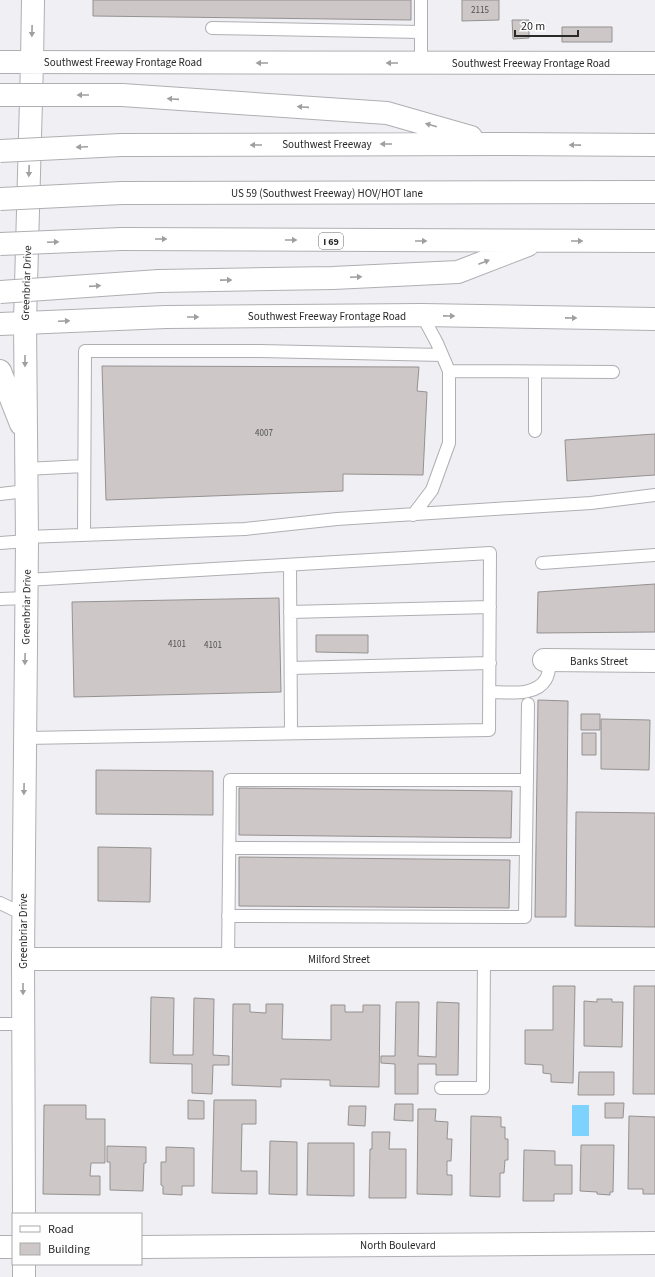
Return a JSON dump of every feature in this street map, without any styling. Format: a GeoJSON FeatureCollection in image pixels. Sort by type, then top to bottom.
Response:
{"type":"FeatureCollection","features":[{"type":"Feature","properties":{"kind":"main road","name":"Greenbriar Drive"},"geometry":{"type":"LineString","coordinates":[[24,1213],[23,914],[26,589],[25,322],[33,0]]}},
{"type":"Feature","properties":{"kind":"main road","name":"Southwest Freeway Frontage Road"},"geometry":{"type":"LineString","coordinates":[[0,62],[655,63]]}},
{"type":"Feature","properties":{"kind":"main road"},"geometry":{"type":"LineString","coordinates":[[0,95],[122,95],[387,112],[495,144]]}},
{"type":"Feature","properties":{"kind":"main road","name":"Southwest Freeway"},"geometry":{"type":"LineString","coordinates":[[0,151],[121,145],[655,145]]}},
{"type":"Feature","properties":{"kind":"main road","name":"US 59 (Southwest Freeway) HOV/HOT lane"},"geometry":{"type":"LineString","coordinates":[[0,199],[122,193],[655,192]]}},
{"type":"Feature","properties":{"kind":"main road","name":"I 69"},"geometry":{"type":"LineString","coordinates":[[0,244],[122,239],[655,241]]}},
{"type":"Feature","properties":{"kind":"main road"},"geometry":{"type":"LineString","coordinates":[[0,292],[159,281],[333,278],[458,272],[540,240]]}},
{"type":"Feature","properties":{"kind":"main road","name":"Southwest Freeway Frontage Road"},"geometry":{"type":"LineString","coordinates":[[0,324],[166,317],[422,315],[655,319]]}},
{"type":"Feature","properties":{"kind":"main road"},"geometry":{"type":"LineString","coordinates":[[0,372],[26,436]]}},
{"type":"Feature","properties":{"kind":"main road","name":"Banks Street"},"geometry":{"type":"LineString","coordinates":[[547,661],[655,661]]}},
{"type":"Feature","properties":{"kind":"main road","name":"Milford Street"},"geometry":{"type":"LineString","coordinates":[[23,959],[655,959]]}},
{"type":"Feature","properties":{"kind":"main road","name":"North Boulevard"},"geometry":{"type":"LineString","coordinates":[[142,1247],[655,1243]]}},
{"type":"Feature","properties":{"kind":"main road"},"geometry":{"type":"LineString","coordinates":[[0,1247],[12,1247]]}},
{"type":"Feature","properties":{"kind":"main road"},"geometry":{"type":"LineString","coordinates":[[24,1265],[24,1277]]}},
{"type":"Feature","properties":{"kind":"lane"},"geometry":{"type":"LineString","coordinates":[[421,0],[421,63]]}},
{"type":"Feature","properties":{"kind":"lane"},"geometry":{"type":"LineString","coordinates":[[212,28],[421,32]]}},
{"type":"Feature","properties":{"kind":"lane"},"geometry":{"type":"LineString","coordinates":[[413,515],[432,490],[449,443],[449,371],[438,343],[422,315]]}},
{"type":"Feature","properties":{"kind":"lane"},"geometry":{"type":"LineString","coordinates":[[84,534],[85,351],[260,351],[442,355]]}},
{"type":"Feature","properties":{"kind":"lane"},"geometry":{"type":"LineString","coordinates":[[449,371],[613,372]]}},
{"type":"Feature","properties":{"kind":"lane"},"geometry":{"type":"LineString","coordinates":[[535,372],[535,431]]}},
{"type":"Feature","properties":{"kind":"lane"},"geometry":{"type":"LineString","coordinates":[[26,469],[84,466]]}},
{"type":"Feature","properties":{"kind":"lane"},"geometry":{"type":"LineString","coordinates":[[0,494],[26,491]]}},
{"type":"Feature","properties":{"kind":"lane"},"geometry":{"type":"LineString","coordinates":[[0,543],[26,539],[84,534],[146,533],[245,528],[337,519],[591,503],[655,495]]}},
{"type":"Feature","properties":{"kind":"lane"},"geometry":{"type":"LineString","coordinates":[[0,599],[26,589],[290,565],[490,553],[489,730],[25,738]]}},
{"type":"Feature","properties":{"kind":"lane"},"geometry":{"type":"LineString","coordinates":[[542,563],[655,555]]}},
{"type":"Feature","properties":{"kind":"lane"},"geometry":{"type":"LineString","coordinates":[[290,565],[291,733]]}},
{"type":"Feature","properties":{"kind":"lane"},"geometry":{"type":"LineString","coordinates":[[290,612],[490,607]]}},
{"type":"Feature","properties":{"kind":"lane"},"geometry":{"type":"LineString","coordinates":[[489,692],[529,691],[540,686],[546,679],[547,661]]}},
{"type":"Feature","properties":{"kind":"lane"},"geometry":{"type":"LineString","coordinates":[[290,668],[490,663]]}},
{"type":"Feature","properties":{"kind":"lane"},"geometry":{"type":"LineString","coordinates":[[228,916],[525,917],[528,704]]}},
{"type":"Feature","properties":{"kind":"lane"},"geometry":{"type":"LineString","coordinates":[[228,959],[230,780],[527,780]]}},
{"type":"Feature","properties":{"kind":"lane"},"geometry":{"type":"LineString","coordinates":[[229,848],[526,849]]}},
{"type":"Feature","properties":{"kind":"lane"},"geometry":{"type":"LineString","coordinates":[[0,903],[23,914]]}},
{"type":"Feature","properties":{"kind":"lane"},"geometry":{"type":"LineString","coordinates":[[441,1088],[483,1088],[484,960]]}},
{"type":"Feature","properties":{"kind":"lane"},"geometry":{"type":"LineString","coordinates":[[0,1024],[23,1024]]}},
{"type":"Feature","properties":{"kind":"water"},"geometry":{"type":"Polygon","coordinates":[[[572,1105],[589,1105],[589,1136],[572,1136],[572,1105]]]}},
{"type":"Feature","properties":{"kind":"building"},"geometry":{"type":"Polygon","coordinates":[[[93,0],[411,0],[411,20],[93,16],[93,0]]]}},
{"type":"Feature","properties":{"kind":"building"},"geometry":{"type":"Polygon","coordinates":[[[462,0],[499,0],[499,20],[462,21],[462,0]]]}},
{"type":"Feature","properties":{"kind":"building"},"geometry":{"type":"Polygon","coordinates":[[[512,20],[529,20],[529,38],[513,39],[512,20]]]}},
{"type":"Feature","properties":{"kind":"building"},"geometry":{"type":"Polygon","coordinates":[[[562,27],[612,27],[612,42],[562,42],[562,27]]]}},
{"type":"Feature","properties":{"kind":"building"},"geometry":{"type":"Polygon","coordinates":[[[102,366],[419,367],[417,391],[427,392],[423,475],[343,474],[343,491],[106,500],[102,366]]]}},
{"type":"Feature","properties":{"kind":"building"},"geometry":{"type":"Polygon","coordinates":[[[655,434],[655,475],[567,481],[565,440],[655,434]]]}},
{"type":"Feature","properties":{"kind":"building"},"geometry":{"type":"Polygon","coordinates":[[[655,584],[655,632],[537,633],[538,592],[655,584]]]}},
{"type":"Feature","properties":{"kind":"building"},"geometry":{"type":"Polygon","coordinates":[[[279,598],[281,692],[74,697],[72,602],[279,598]]]}},
{"type":"Feature","properties":{"kind":"building"},"geometry":{"type":"Polygon","coordinates":[[[316,635],[368,635],[368,653],[316,652],[316,635]]]}},
{"type":"Feature","properties":{"kind":"building"},"geometry":{"type":"Polygon","coordinates":[[[538,700],[568,701],[566,917],[535,917],[538,700]]]}},
{"type":"Feature","properties":{"kind":"building"},"geometry":{"type":"Polygon","coordinates":[[[581,714],[600,714],[600,730],[581,730],[581,714]]]}},
{"type":"Feature","properties":{"kind":"building"},"geometry":{"type":"Polygon","coordinates":[[[601,719],[650,720],[649,770],[601,769],[601,719]]]}},
{"type":"Feature","properties":{"kind":"building"},"geometry":{"type":"Polygon","coordinates":[[[582,733],[596,733],[596,755],[582,755],[582,733]]]}},
{"type":"Feature","properties":{"kind":"building"},"geometry":{"type":"Polygon","coordinates":[[[96,770],[213,771],[213,815],[96,814],[96,770]]]}},
{"type":"Feature","properties":{"kind":"building"},"geometry":{"type":"Polygon","coordinates":[[[239,788],[512,791],[511,838],[239,835],[239,788]]]}},
{"type":"Feature","properties":{"kind":"building"},"geometry":{"type":"Polygon","coordinates":[[[576,812],[655,813],[655,927],[575,926],[576,812]]]}},
{"type":"Feature","properties":{"kind":"building"},"geometry":{"type":"Polygon","coordinates":[[[98,847],[151,848],[150,902],[98,901],[98,847]]]}},
{"type":"Feature","properties":{"kind":"building"},"geometry":{"type":"Polygon","coordinates":[[[239,857],[510,860],[509,908],[239,906],[239,857]]]}},
{"type":"Feature","properties":{"kind":"building"},"geometry":{"type":"Polygon","coordinates":[[[553,986],[575,986],[573,1083],[551,1082],[551,1074],[543,1073],[543,1065],[525,1064],[525,1030],[553,1030],[553,986]]]}},
{"type":"Feature","properties":{"kind":"building"},"geometry":{"type":"Polygon","coordinates":[[[634,986],[655,986],[655,1094],[633,1094],[634,986]]]}},
{"type":"Feature","properties":{"kind":"building"},"geometry":{"type":"Polygon","coordinates":[[[151,997],[174,998],[173,1055],[193,1055],[194,998],[214,999],[213,1055],[229,1056],[229,1065],[213,1065],[212,1094],[192,1093],[192,1064],[150,1063],[151,997]]]}},
{"type":"Feature","properties":{"kind":"building"},"geometry":{"type":"Polygon","coordinates":[[[597,999],[612,999],[612,1002],[623,1002],[622,1047],[584,1046],[584,1001],[597,1002],[597,999]]]}},
{"type":"Feature","properties":{"kind":"building"},"geometry":{"type":"Polygon","coordinates":[[[396,1002],[419,1002],[418,1056],[436,1057],[437,1002],[459,1003],[458,1075],[436,1075],[436,1064],[418,1064],[418,1094],[395,1094],[395,1064],[381,1063],[381,1056],[395,1056],[396,1002]]]}},
{"type":"Feature","properties":{"kind":"building"},"geometry":{"type":"Polygon","coordinates":[[[233,1004],[250,1004],[250,1012],[266,1013],[266,1004],[283,1004],[282,1039],[331,1040],[331,1005],[345,1005],[345,1012],[363,1012],[363,1005],[380,1005],[379,1087],[330,1086],[330,1080],[281,1079],[281,1087],[232,1085],[233,1004]]]}},
{"type":"Feature","properties":{"kind":"building"},"geometry":{"type":"Polygon","coordinates":[[[579,1072],[614,1072],[614,1095],[578,1095],[579,1072]]]}},
{"type":"Feature","properties":{"kind":"building"},"geometry":{"type":"Polygon","coordinates":[[[188,1100],[204,1101],[204,1119],[188,1119],[188,1100]]]}},
{"type":"Feature","properties":{"kind":"building"},"geometry":{"type":"Polygon","coordinates":[[[214,1100],[256,1100],[256,1124],[242,1124],[241,1171],[257,1171],[257,1194],[212,1193],[214,1100]]]}},
{"type":"Feature","properties":{"kind":"building"},"geometry":{"type":"Polygon","coordinates":[[[605,1103],[624,1103],[623,1118],[605,1118],[605,1103]]]}},
{"type":"Feature","properties":{"kind":"building"},"geometry":{"type":"Polygon","coordinates":[[[395,1104],[413,1104],[413,1121],[394,1120],[395,1104]]]}},
{"type":"Feature","properties":{"kind":"building"},"geometry":{"type":"Polygon","coordinates":[[[44,1105],[86,1105],[86,1119],[105,1119],[105,1163],[91,1163],[90,1176],[100,1176],[100,1195],[43,1194],[44,1105]]]}},
{"type":"Feature","properties":{"kind":"building"},"geometry":{"type":"Polygon","coordinates":[[[349,1106],[366,1106],[365,1126],[348,1125],[349,1106]]]}},
{"type":"Feature","properties":{"kind":"building"},"geometry":{"type":"Polygon","coordinates":[[[418,1109],[436,1109],[435,1121],[448,1122],[447,1139],[452,1139],[451,1161],[447,1161],[447,1175],[452,1175],[452,1195],[417,1194],[418,1109]]]}},
{"type":"Feature","properties":{"kind":"building"},"geometry":{"type":"Polygon","coordinates":[[[471,1116],[501,1117],[501,1127],[505,1127],[505,1139],[508,1139],[508,1160],[505,1160],[504,1173],[500,1173],[500,1197],[470,1196],[471,1116]]]}},
{"type":"Feature","properties":{"kind":"building"},"geometry":{"type":"Polygon","coordinates":[[[629,1116],[655,1117],[655,1194],[643,1194],[643,1189],[628,1189],[629,1116]]]}},
{"type":"Feature","properties":{"kind":"building"},"geometry":{"type":"Polygon","coordinates":[[[372,1132],[390,1132],[389,1149],[406,1149],[406,1198],[369,1198],[370,1149],[372,1149],[372,1132]]]}},
{"type":"Feature","properties":{"kind":"building"},"geometry":{"type":"Polygon","coordinates":[[[270,1141],[297,1142],[297,1195],[269,1194],[270,1141]]]}},
{"type":"Feature","properties":{"kind":"building"},"geometry":{"type":"Polygon","coordinates":[[[308,1143],[354,1143],[354,1196],[307,1195],[308,1143]]]}},
{"type":"Feature","properties":{"kind":"building"},"geometry":{"type":"Polygon","coordinates":[[[581,1145],[614,1145],[613,1192],[610,1192],[610,1195],[597,1194],[597,1192],[580,1191],[581,1145]]]}},
{"type":"Feature","properties":{"kind":"building"},"geometry":{"type":"Polygon","coordinates":[[[107,1146],[146,1147],[143,1191],[110,1190],[110,1162],[107,1162],[107,1146]]]}},
{"type":"Feature","properties":{"kind":"building"},"geometry":{"type":"Polygon","coordinates":[[[166,1147],[194,1148],[194,1186],[182,1186],[182,1195],[163,1194],[163,1186],[161,1185],[161,1162],[166,1162],[166,1147]]]}},
{"type":"Feature","properties":{"kind":"building"},"geometry":{"type":"Polygon","coordinates":[[[524,1150],[555,1151],[555,1165],[572,1165],[572,1194],[554,1194],[554,1201],[523,1201],[524,1150]]]}}]}
